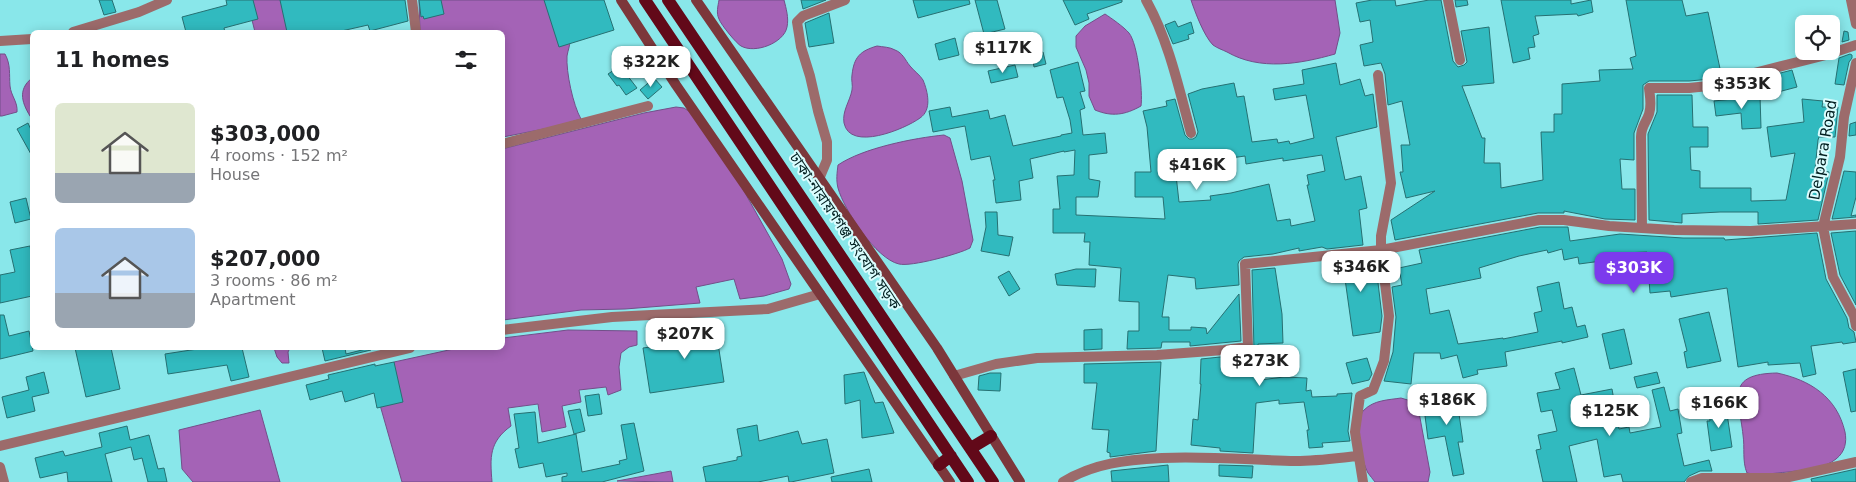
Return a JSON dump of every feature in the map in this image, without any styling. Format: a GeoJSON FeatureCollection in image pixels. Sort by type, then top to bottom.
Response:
{"type":"FeatureCollection","features":[{"type":"Feature","properties":{"kind":"main road"},"geometry":{"type":"LineString","coordinates":[[645,0],[968,482]]}},
{"type":"Feature","properties":{"kind":"main road","name":"ঢাকা-নারায়ণগঞ্জ সংযোগ সড়ক"},"geometry":{"type":"LineString","coordinates":[[668,0],[993,482]]}},
{"type":"Feature","properties":{"kind":"main road"},"geometry":{"type":"LineString","coordinates":[[971,448],[991,436]]}},
{"type":"Feature","properties":{"kind":"main road"},"geometry":{"type":"LineString","coordinates":[[940,465],[951,456]]}},
{"type":"Feature","properties":{"kind":"street"},"geometry":{"type":"LineString","coordinates":[[81,30],[109,23],[167,0]]}},
{"type":"Feature","properties":{"kind":"street"},"geometry":{"type":"LineString","coordinates":[[412,0],[416,30]]}},
{"type":"Feature","properties":{"kind":"street"},"geometry":{"type":"LineString","coordinates":[[621,0],[950,482]]}},
{"type":"Feature","properties":{"kind":"street"},"geometry":{"type":"LineString","coordinates":[[696,0],[937,348],[1020,482]]}},
{"type":"Feature","properties":{"kind":"street"},"geometry":{"type":"LineString","coordinates":[[819,179],[827,160],[827,142],[801,47],[797,22],[803,16],[845,0]]}},
{"type":"Feature","properties":{"kind":"street"},"geometry":{"type":"LineString","coordinates":[[1146,0],[1165,43],[1179,86],[1190,134]]}},
{"type":"Feature","properties":{"kind":"street"},"geometry":{"type":"LineString","coordinates":[[1448,0],[1460,60]]}},
{"type":"Feature","properties":{"kind":"street"},"geometry":{"type":"LineString","coordinates":[[1852,0],[1856,24]]}},
{"type":"Feature","properties":{"kind":"street"},"geometry":{"type":"LineString","coordinates":[[0,42],[30,39]]}},
{"type":"Feature","properties":{"kind":"street"},"geometry":{"type":"LineString","coordinates":[[1642,228],[1640,138],[1641,128],[1651,106],[1650,88],[1688,88],[1737,83],[1754,73],[1826,55],[1856,45]]}},
{"type":"Feature","properties":{"kind":"street","name":"Delpara Road"},"geometry":{"type":"LineString","coordinates":[[1856,63],[1844,116],[1840,156],[1823,227],[1833,277],[1854,316],[1856,326]]}},
{"type":"Feature","properties":{"kind":"street"},"geometry":{"type":"LineString","coordinates":[[1363,482],[1355,432],[1360,396],[1373,390],[1384,361],[1389,316],[1381,236],[1391,183],[1378,75]]}},
{"type":"Feature","properties":{"kind":"street"},"geometry":{"type":"LineString","coordinates":[[505,143],[648,106]]}},
{"type":"Feature","properties":{"kind":"street"},"geometry":{"type":"LineString","coordinates":[[954,376],[996,364],[1037,358],[1157,355],[1224,350],[1248,346],[1245,264],[1381,250],[1539,220],[1564,220],[1642,228],[1751,231],[1856,224]]}},
{"type":"Feature","properties":{"kind":"street"},"geometry":{"type":"LineString","coordinates":[[505,330],[538,324],[612,317],[768,309],[820,294]]}},
{"type":"Feature","properties":{"kind":"street"},"geometry":{"type":"LineString","coordinates":[[0,446],[202,396],[401,350]]}},
{"type":"Feature","properties":{"kind":"street"},"geometry":{"type":"LineString","coordinates":[[1063,482],[1095,466],[1119,461],[1199,456],[1298,461],[1358,456]]}},
{"type":"Feature","properties":{"kind":"street"},"geometry":{"type":"LineString","coordinates":[[1691,482],[1702,478],[1785,478],[1856,462]]}},
{"type":"Feature","properties":{"kind":"street"},"geometry":{"type":"LineString","coordinates":[[0,467],[4,482]]}},
{"type":"Feature","properties":{"kind":"shaded area"},"geometry":{"type":"Polygon","coordinates":[[[247,0],[325,0],[332,30],[254,30],[247,0]]]}},
{"type":"Feature","properties":{"kind":"shaded area"},"geometry":{"type":"Polygon","coordinates":[[[419,0],[558,0],[570,40],[567,56],[569,79],[575,106],[581,119],[554,127],[505,137],[505,30],[420,30],[419,0]]]}},
{"type":"Feature","properties":{"kind":"shaded area"},"geometry":{"type":"Polygon","coordinates":[[[719,0],[784,0],[788,20],[785,33],[781,38],[768,46],[754,49],[741,46],[729,34],[718,17],[719,0]]]}},
{"type":"Feature","properties":{"kind":"shaded area"},"geometry":{"type":"Polygon","coordinates":[[[1191,0],[1335,0],[1340,33],[1335,54],[1308,61],[1280,64],[1266,64],[1240,58],[1213,45],[1203,30],[1191,0]]]}},
{"type":"Feature","properties":{"kind":"shaded area"},"geometry":{"type":"Polygon","coordinates":[[[1105,14],[1129,33],[1135,47],[1139,69],[1141,106],[1118,114],[1107,114],[1095,110],[1089,96],[1086,70],[1076,47],[1076,36],[1085,26],[1105,14]]]}},
{"type":"Feature","properties":{"kind":"shaded area"},"geometry":{"type":"Polygon","coordinates":[[[877,46],[898,51],[920,76],[926,90],[928,106],[924,115],[903,128],[879,136],[856,136],[848,132],[844,123],[845,110],[852,90],[854,64],[862,53],[877,46]]]}},
{"type":"Feature","properties":{"kind":"shaded area"},"geometry":{"type":"Polygon","coordinates":[[[0,54],[5,54],[8,62],[10,86],[17,108],[17,112],[2,116],[0,116],[0,54]]]}},
{"type":"Feature","properties":{"kind":"shaded area"},"geometry":{"type":"Polygon","coordinates":[[[30,80],[30,115],[23,97],[24,87],[30,80]]]}},
{"type":"Feature","properties":{"kind":"shaded area"},"geometry":{"type":"Polygon","coordinates":[[[676,107],[684,108],[693,114],[740,184],[782,259],[791,284],[789,289],[764,296],[740,299],[734,279],[696,287],[700,303],[625,309],[581,310],[505,320],[505,148],[644,113],[676,107]]]}},
{"type":"Feature","properties":{"kind":"shaded area"},"geometry":{"type":"Polygon","coordinates":[[[944,135],[950,138],[962,181],[973,240],[970,248],[956,253],[924,262],[899,264],[890,260],[871,244],[854,220],[838,188],[838,165],[875,149],[904,141],[944,135]]]}},
{"type":"Feature","properties":{"kind":"shaded area"},"geometry":{"type":"Polygon","coordinates":[[[568,330],[637,331],[637,345],[629,347],[621,353],[619,367],[621,390],[608,395],[606,387],[579,390],[581,402],[562,406],[566,427],[542,432],[538,404],[508,408],[511,426],[498,438],[492,451],[492,482],[402,482],[380,405],[394,362],[449,350],[505,350],[505,338],[568,330]]]}},
{"type":"Feature","properties":{"kind":"shaded area"},"geometry":{"type":"Polygon","coordinates":[[[275,350],[289,350],[289,363],[282,363],[275,350]]]}},
{"type":"Feature","properties":{"kind":"shaded area"},"geometry":{"type":"Polygon","coordinates":[[[1777,373],[1800,380],[1829,400],[1836,409],[1845,432],[1846,439],[1843,450],[1836,459],[1819,467],[1800,471],[1762,474],[1747,473],[1738,399],[1739,390],[1742,383],[1749,378],[1760,374],[1777,373]]]}},
{"type":"Feature","properties":{"kind":"shaded area"},"geometry":{"type":"Polygon","coordinates":[[[1401,398],[1411,401],[1418,407],[1430,472],[1428,482],[1375,482],[1365,467],[1359,441],[1361,415],[1372,404],[1401,398]]]}},
{"type":"Feature","properties":{"kind":"shaded area"},"geometry":{"type":"Polygon","coordinates":[[[260,410],[280,482],[193,482],[182,469],[179,430],[260,410]]]}},
{"type":"Feature","properties":{"kind":"shaded area"},"geometry":{"type":"Polygon","coordinates":[[[671,471],[673,482],[617,481],[671,471]]]}},
{"type":"Feature","properties":{"kind":"building"},"geometry":{"type":"Polygon","coordinates":[[[99,0],[112,0],[116,12],[104,15],[99,0]]]}},
{"type":"Feature","properties":{"kind":"building"},"geometry":{"type":"Polygon","coordinates":[[[226,0],[253,0],[258,19],[224,28],[224,30],[185,30],[182,17],[227,5],[226,0]]]}},
{"type":"Feature","properties":{"kind":"building"},"geometry":{"type":"Polygon","coordinates":[[[280,0],[405,0],[408,21],[374,30],[370,30],[368,25],[346,30],[287,30],[280,0]]]}},
{"type":"Feature","properties":{"kind":"building"},"geometry":{"type":"Polygon","coordinates":[[[419,0],[441,0],[444,14],[424,19],[423,16],[421,17],[419,0]]]}},
{"type":"Feature","properties":{"kind":"building"},"geometry":{"type":"Polygon","coordinates":[[[544,0],[604,0],[614,30],[559,47],[544,0]]]}},
{"type":"Feature","properties":{"kind":"building"},"geometry":{"type":"Polygon","coordinates":[[[801,0],[826,0],[803,9],[801,0]]]}},
{"type":"Feature","properties":{"kind":"building"},"geometry":{"type":"Polygon","coordinates":[[[913,0],[969,0],[970,4],[918,18],[913,0]]]}},
{"type":"Feature","properties":{"kind":"building"},"geometry":{"type":"Polygon","coordinates":[[[975,0],[997,0],[1005,29],[984,34],[975,0]]]}},
{"type":"Feature","properties":{"kind":"building"},"geometry":{"type":"Polygon","coordinates":[[[1063,0],[1122,0],[1122,2],[1087,14],[1089,19],[1075,25],[1063,0]]]}},
{"type":"Feature","properties":{"kind":"building"},"geometry":{"type":"Polygon","coordinates":[[[1372,0],[1395,0],[1396,6],[1429,0],[1441,0],[1453,61],[1458,67],[1467,62],[1461,31],[1489,27],[1494,83],[1462,86],[1482,138],[1485,138],[1484,163],[1500,163],[1501,188],[1543,180],[1541,132],[1554,132],[1554,114],[1562,114],[1562,84],[1600,81],[1599,70],[1633,69],[1630,58],[1636,56],[1626,0],[1682,0],[1686,16],[1708,12],[1722,78],[1689,81],[1649,81],[1643,85],[1643,109],[1634,133],[1634,160],[1620,159],[1622,189],[1635,189],[1635,220],[1605,219],[1564,211],[1564,213],[1538,213],[1395,240],[1391,220],[1435,191],[1406,198],[1400,172],[1403,172],[1401,145],[1410,145],[1402,101],[1388,105],[1385,74],[1381,63],[1364,66],[1360,45],[1373,42],[1370,20],[1360,22],[1356,3],[1372,0]]]}},
{"type":"Feature","properties":{"kind":"building"},"geometry":{"type":"Polygon","coordinates":[[[1455,0],[1467,0],[1468,5],[1456,7],[1455,0]]]}},
{"type":"Feature","properties":{"kind":"building"},"geometry":{"type":"Polygon","coordinates":[[[1501,0],[1571,0],[1571,4],[1591,0],[1593,12],[1578,16],[1577,14],[1535,16],[1539,34],[1533,36],[1535,47],[1528,48],[1530,59],[1513,63],[1501,0]]]}},
{"type":"Feature","properties":{"kind":"building"},"geometry":{"type":"Polygon","coordinates":[[[829,13],[834,43],[809,47],[805,23],[829,13]]]}},
{"type":"Feature","properties":{"kind":"building"},"geometry":{"type":"Polygon","coordinates":[[[1175,21],[1178,27],[1191,22],[1194,33],[1188,35],[1189,39],[1173,44],[1165,25],[1175,21]]]}},
{"type":"Feature","properties":{"kind":"building"},"geometry":{"type":"Polygon","coordinates":[[[1844,31],[1848,32],[1849,40],[1842,42],[1844,31]]]}},
{"type":"Feature","properties":{"kind":"building"},"geometry":{"type":"Polygon","coordinates":[[[955,38],[959,55],[939,60],[935,44],[955,38]]]}},
{"type":"Feature","properties":{"kind":"building"},"geometry":{"type":"Polygon","coordinates":[[[1043,52],[1046,64],[1034,67],[1032,55],[1043,52]]]}},
{"type":"Feature","properties":{"kind":"building"},"geometry":{"type":"Polygon","coordinates":[[[1852,55],[1844,85],[1835,84],[1840,58],[1852,55]]]}},
{"type":"Feature","properties":{"kind":"building"},"geometry":{"type":"Polygon","coordinates":[[[1078,62],[1085,91],[1080,92],[1085,108],[1080,110],[1083,135],[1105,133],[1107,153],[1089,155],[1089,179],[1100,181],[1098,197],[1076,197],[1076,215],[1165,219],[1163,197],[1135,197],[1135,172],[1151,172],[1147,127],[1143,111],[1167,106],[1166,101],[1175,99],[1185,135],[1189,139],[1193,139],[1198,132],[1188,94],[1202,89],[1234,83],[1237,97],[1244,96],[1252,142],[1277,139],[1278,143],[1289,141],[1290,144],[1314,138],[1306,95],[1275,100],[1273,89],[1304,84],[1302,70],[1336,63],[1340,85],[1360,79],[1365,96],[1373,94],[1377,127],[1336,137],[1345,180],[1361,176],[1367,208],[1359,210],[1363,245],[1327,249],[1322,247],[1299,251],[1299,248],[1273,254],[1244,257],[1238,264],[1239,285],[1196,289],[1195,278],[1168,275],[1162,317],[1169,317],[1169,330],[1191,330],[1191,327],[1206,328],[1207,334],[1239,294],[1241,341],[1190,346],[1190,342],[1162,342],[1161,348],[1127,349],[1128,331],[1139,331],[1139,302],[1119,301],[1121,268],[1089,265],[1090,242],[1084,242],[1085,233],[1053,233],[1053,209],[1060,209],[1057,176],[1074,175],[1075,150],[1030,159],[1033,178],[1019,181],[1021,200],[996,203],[993,180],[995,180],[990,156],[971,160],[965,126],[933,132],[929,111],[950,107],[952,117],[988,110],[990,119],[1005,115],[1013,146],[1072,133],[1063,97],[1057,98],[1050,70],[1078,62]],[[1322,155],[1283,161],[1283,158],[1246,164],[1245,156],[1175,166],[1179,202],[1211,200],[1210,196],[1269,184],[1277,221],[1290,219],[1291,226],[1315,221],[1307,185],[1309,185],[1307,175],[1325,171],[1322,155]]]}},
{"type":"Feature","properties":{"kind":"building"},"geometry":{"type":"Polygon","coordinates":[[[1015,65],[1018,77],[991,83],[988,71],[1015,65]]]}},
{"type":"Feature","properties":{"kind":"building"},"geometry":{"type":"Polygon","coordinates":[[[620,66],[637,88],[626,95],[608,74],[620,66]]]}},
{"type":"Feature","properties":{"kind":"building"},"geometry":{"type":"Polygon","coordinates":[[[1792,70],[1797,87],[1763,96],[1759,82],[1774,78],[1773,75],[1792,70]]]}},
{"type":"Feature","properties":{"kind":"building"},"geometry":{"type":"Polygon","coordinates":[[[654,78],[662,87],[648,99],[640,90],[654,78]]]}},
{"type":"Feature","properties":{"kind":"building"},"geometry":{"type":"Polygon","coordinates":[[[1657,95],[1692,95],[1693,127],[1708,127],[1708,147],[1690,147],[1691,170],[1700,171],[1700,188],[1751,188],[1751,201],[1786,200],[1795,153],[1771,157],[1767,127],[1804,122],[1802,99],[1823,101],[1822,107],[1838,107],[1835,137],[1819,137],[1818,140],[1815,169],[1829,172],[1818,220],[1758,224],[1758,212],[1720,212],[1682,214],[1682,223],[1649,220],[1648,134],[1657,112],[1657,95]]]}},
{"type":"Feature","properties":{"kind":"building"},"geometry":{"type":"Polygon","coordinates":[[[1760,96],[1761,128],[1742,129],[1741,113],[1716,116],[1714,101],[1760,96]]]}},
{"type":"Feature","properties":{"kind":"building"},"geometry":{"type":"Polygon","coordinates":[[[1856,122],[1856,135],[1849,136],[1850,124],[1856,122]]]}},
{"type":"Feature","properties":{"kind":"building"},"geometry":{"type":"Polygon","coordinates":[[[28,123],[30,128],[30,152],[17,129],[28,123]]]}},
{"type":"Feature","properties":{"kind":"building"},"geometry":{"type":"Polygon","coordinates":[[[1844,171],[1856,172],[1856,197],[1851,216],[1856,215],[1856,217],[1832,219],[1844,171]]]}},
{"type":"Feature","properties":{"kind":"building"},"geometry":{"type":"Polygon","coordinates":[[[26,198],[30,219],[15,223],[10,202],[26,198]]]}},
{"type":"Feature","properties":{"kind":"building"},"geometry":{"type":"Polygon","coordinates":[[[985,212],[997,212],[998,235],[1013,237],[1009,256],[981,251],[986,227],[985,212]]]}},
{"type":"Feature","properties":{"kind":"building"},"geometry":{"type":"Polygon","coordinates":[[[1540,227],[1568,227],[1570,241],[1620,234],[1683,238],[1724,238],[1725,240],[1817,233],[1826,279],[1847,318],[1849,328],[1854,332],[1856,342],[1811,346],[1816,374],[1803,377],[1800,363],[1768,365],[1768,362],[1738,367],[1727,288],[1671,297],[1670,291],[1650,293],[1647,252],[1623,253],[1624,258],[1579,264],[1578,257],[1564,260],[1562,249],[1548,253],[1547,250],[1479,268],[1481,278],[1426,289],[1430,314],[1449,310],[1458,344],[1503,339],[1538,332],[1534,313],[1542,311],[1537,287],[1559,282],[1564,309],[1572,307],[1577,327],[1585,325],[1588,337],[1505,352],[1507,366],[1477,370],[1478,374],[1463,378],[1457,355],[1441,359],[1440,353],[1414,353],[1411,384],[1384,381],[1393,352],[1396,317],[1392,287],[1402,285],[1399,268],[1422,263],[1419,250],[1540,227]]]}},
{"type":"Feature","properties":{"kind":"building"},"geometry":{"type":"Polygon","coordinates":[[[1856,231],[1856,305],[1840,275],[1831,233],[1856,231]]]}},
{"type":"Feature","properties":{"kind":"building"},"geometry":{"type":"Polygon","coordinates":[[[30,246],[30,296],[0,303],[0,275],[15,272],[10,250],[30,246]]]}},
{"type":"Feature","properties":{"kind":"building"},"geometry":{"type":"Polygon","coordinates":[[[1375,258],[1382,316],[1380,332],[1353,336],[1345,279],[1331,281],[1329,262],[1375,258]]]}},
{"type":"Feature","properties":{"kind":"building"},"geometry":{"type":"Polygon","coordinates":[[[1275,268],[1282,314],[1283,343],[1258,344],[1260,380],[1284,377],[1307,378],[1306,391],[1311,390],[1312,397],[1352,393],[1348,431],[1350,441],[1322,443],[1323,447],[1309,448],[1307,430],[1309,430],[1304,402],[1279,404],[1279,400],[1256,403],[1253,453],[1220,451],[1220,448],[1191,445],[1193,419],[1198,420],[1201,359],[1249,354],[1254,350],[1252,270],[1275,268]]]}},
{"type":"Feature","properties":{"kind":"building"},"geometry":{"type":"Polygon","coordinates":[[[1076,269],[1096,269],[1095,287],[1057,285],[1055,274],[1076,269]]]}},
{"type":"Feature","properties":{"kind":"building"},"geometry":{"type":"Polygon","coordinates":[[[1009,271],[1020,289],[1009,296],[998,277],[1009,271]]]}},
{"type":"Feature","properties":{"kind":"building"},"geometry":{"type":"Polygon","coordinates":[[[1709,312],[1721,361],[1687,368],[1684,352],[1687,351],[1679,319],[1709,312]]]}},
{"type":"Feature","properties":{"kind":"building"},"geometry":{"type":"Polygon","coordinates":[[[0,315],[4,315],[9,336],[29,331],[30,350],[33,351],[0,359],[0,315]]]}},
{"type":"Feature","properties":{"kind":"building"},"geometry":{"type":"Polygon","coordinates":[[[715,324],[724,382],[650,393],[643,348],[673,344],[670,331],[715,324]]]}},
{"type":"Feature","properties":{"kind":"building"},"geometry":{"type":"Polygon","coordinates":[[[1102,329],[1102,349],[1084,350],[1084,330],[1102,329]]]}},
{"type":"Feature","properties":{"kind":"building"},"geometry":{"type":"Polygon","coordinates":[[[1624,329],[1632,364],[1610,369],[1602,334],[1624,329]]]}},
{"type":"Feature","properties":{"kind":"building"},"geometry":{"type":"Polygon","coordinates":[[[75,350],[111,350],[120,389],[86,397],[75,350]]]}},
{"type":"Feature","properties":{"kind":"building"},"geometry":{"type":"Polygon","coordinates":[[[191,350],[242,350],[249,377],[231,381],[227,365],[168,374],[165,354],[191,350]]]}},
{"type":"Feature","properties":{"kind":"building"},"geometry":{"type":"Polygon","coordinates":[[[322,350],[345,350],[346,354],[371,350],[325,361],[322,350]]]}},
{"type":"Feature","properties":{"kind":"building"},"geometry":{"type":"Polygon","coordinates":[[[1367,358],[1372,374],[1369,380],[1352,384],[1346,363],[1367,358]]]}},
{"type":"Feature","properties":{"kind":"building"},"geometry":{"type":"Polygon","coordinates":[[[394,362],[403,402],[377,408],[374,393],[345,402],[342,391],[310,400],[306,385],[329,379],[328,375],[375,364],[375,366],[394,362]]]}},
{"type":"Feature","properties":{"kind":"building"},"geometry":{"type":"Polygon","coordinates":[[[1161,362],[1156,451],[1110,457],[1110,453],[1107,452],[1109,430],[1092,429],[1097,383],[1084,383],[1084,364],[1161,362]]]}},
{"type":"Feature","properties":{"kind":"building"},"geometry":{"type":"Polygon","coordinates":[[[1574,368],[1581,395],[1612,389],[1619,429],[1629,427],[1630,433],[1661,427],[1652,390],[1664,387],[1670,411],[1678,409],[1682,433],[1677,434],[1684,466],[1709,460],[1712,471],[1700,471],[1689,476],[1684,482],[1623,482],[1621,474],[1604,477],[1597,439],[1569,446],[1577,482],[1543,482],[1536,450],[1541,449],[1538,435],[1557,431],[1552,410],[1541,412],[1537,393],[1560,389],[1555,373],[1574,368]]]}},
{"type":"Feature","properties":{"kind":"building"},"geometry":{"type":"Polygon","coordinates":[[[1856,369],[1856,411],[1851,412],[1843,372],[1856,369]]]}},
{"type":"Feature","properties":{"kind":"building"},"geometry":{"type":"Polygon","coordinates":[[[44,372],[49,393],[32,397],[35,411],[7,418],[2,397],[29,390],[26,377],[44,372]]]}},
{"type":"Feature","properties":{"kind":"building"},"geometry":{"type":"Polygon","coordinates":[[[864,372],[875,403],[883,402],[894,433],[862,438],[860,400],[845,404],[844,375],[864,372]]]}},
{"type":"Feature","properties":{"kind":"building"},"geometry":{"type":"Polygon","coordinates":[[[1657,372],[1660,383],[1637,388],[1634,377],[1657,372]]]}},
{"type":"Feature","properties":{"kind":"building"},"geometry":{"type":"Polygon","coordinates":[[[1001,373],[1000,391],[978,390],[979,376],[1001,373]]]}},
{"type":"Feature","properties":{"kind":"building"},"geometry":{"type":"Polygon","coordinates":[[[1455,386],[1463,442],[1458,442],[1464,474],[1453,476],[1445,436],[1428,439],[1424,408],[1441,406],[1438,388],[1455,386]]]}},
{"type":"Feature","properties":{"kind":"building"},"geometry":{"type":"Polygon","coordinates":[[[599,394],[602,414],[588,416],[585,396],[599,394]]]}},
{"type":"Feature","properties":{"kind":"building"},"geometry":{"type":"Polygon","coordinates":[[[1726,407],[1732,447],[1711,451],[1707,421],[1710,421],[1709,409],[1726,407]]]}},
{"type":"Feature","properties":{"kind":"building"},"geometry":{"type":"Polygon","coordinates":[[[580,409],[585,431],[574,434],[568,411],[580,409]]]}},
{"type":"Feature","properties":{"kind":"building"},"geometry":{"type":"Polygon","coordinates":[[[535,412],[538,443],[576,434],[582,472],[620,464],[619,461],[627,459],[621,425],[634,423],[644,471],[602,482],[562,482],[562,477],[567,476],[567,473],[546,477],[543,463],[519,468],[515,449],[519,448],[514,414],[535,412]]]}},
{"type":"Feature","properties":{"kind":"building"},"geometry":{"type":"Polygon","coordinates":[[[757,425],[759,441],[798,431],[802,444],[827,439],[834,473],[791,482],[789,482],[788,476],[758,482],[706,482],[703,467],[737,460],[737,457],[742,456],[737,429],[757,425]]]}},
{"type":"Feature","properties":{"kind":"building"},"geometry":{"type":"Polygon","coordinates":[[[127,426],[130,440],[149,435],[158,469],[164,468],[167,482],[148,482],[142,458],[134,460],[131,447],[105,454],[112,482],[68,482],[67,472],[40,478],[35,458],[63,451],[65,456],[102,447],[99,433],[127,426]]]}},
{"type":"Feature","properties":{"kind":"building"},"geometry":{"type":"Polygon","coordinates":[[[1168,465],[1169,482],[1112,482],[1111,471],[1168,465]]]}},
{"type":"Feature","properties":{"kind":"building"},"geometry":{"type":"Polygon","coordinates":[[[1219,465],[1253,466],[1252,478],[1219,476],[1219,465]]]}},
{"type":"Feature","properties":{"kind":"building"},"geometry":{"type":"Polygon","coordinates":[[[869,469],[872,482],[832,482],[831,477],[869,469]]]}},
{"type":"Feature","properties":{"kind":"building"},"geometry":{"type":"Polygon","coordinates":[[[1856,469],[1856,482],[1812,482],[1811,479],[1856,469]]]}}]}
